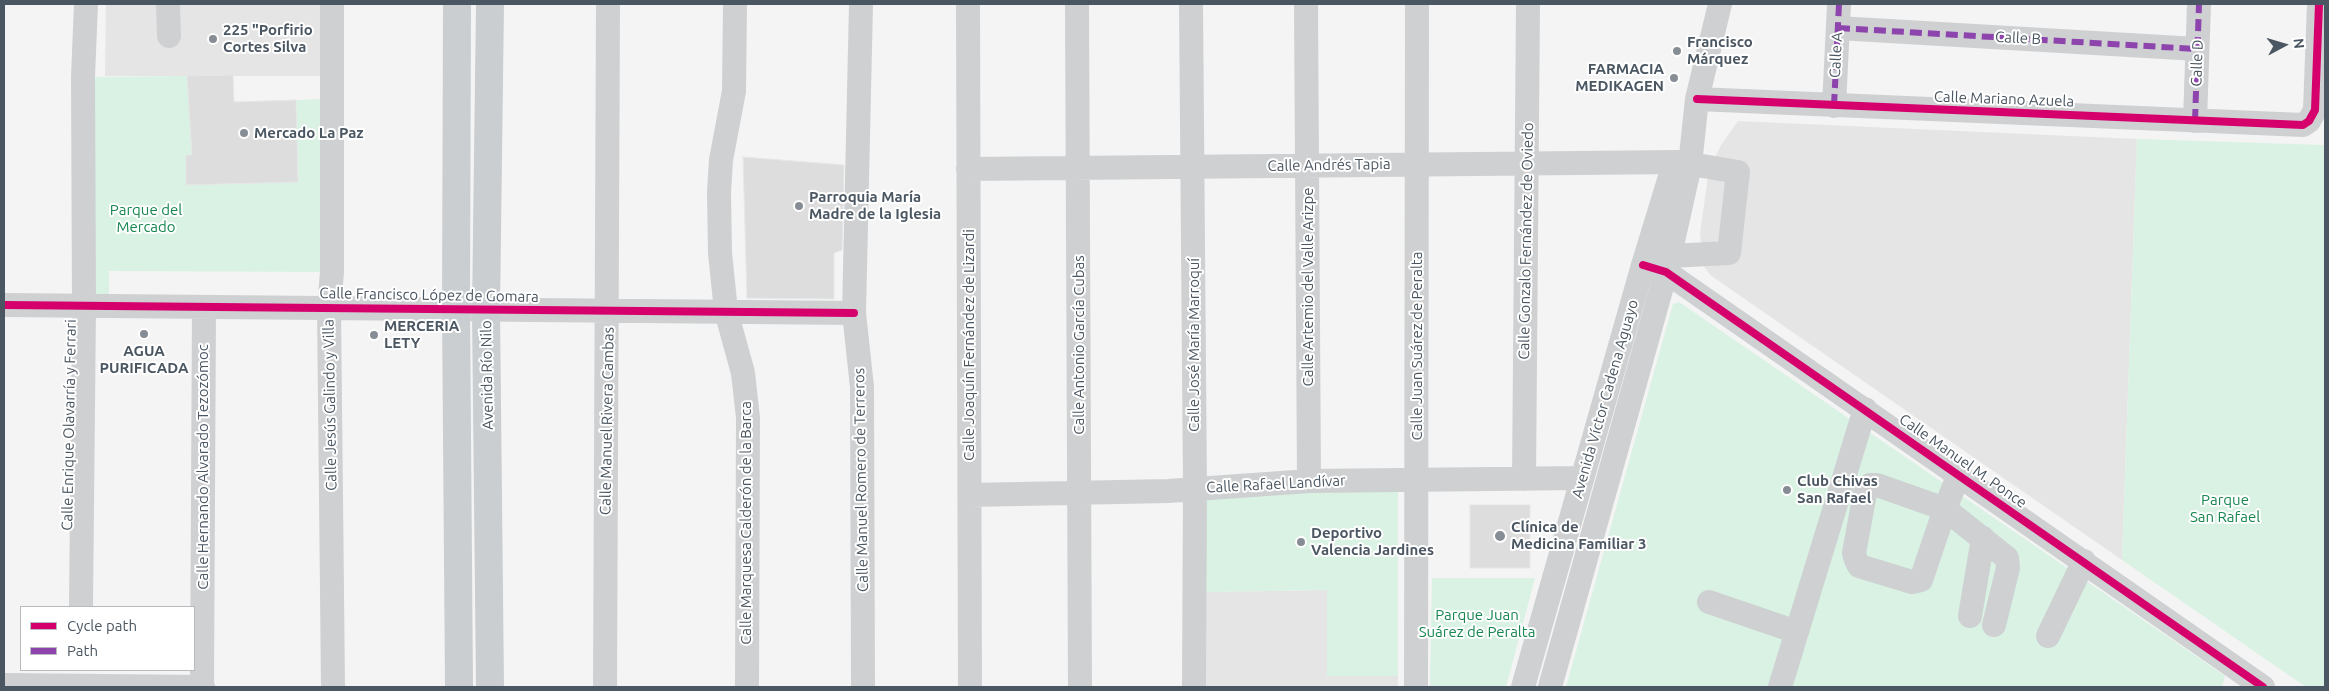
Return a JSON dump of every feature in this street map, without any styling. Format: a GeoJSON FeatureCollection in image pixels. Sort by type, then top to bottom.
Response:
{"type":"FeatureCollection","features":[{"type":"Feature","properties":{"kind":"main road","name":"Avenida Río Nilo"},"geometry":{"type":"LineString","coordinates":[[457,4],[456,309],[459,687]]}},
{"type":"Feature","properties":{"kind":"main road","name":"Avenida Río Nilo"},"geometry":{"type":"LineString","coordinates":[[490,4],[486,310],[490,687]]}},
{"type":"Feature","properties":{"kind":"street","name":"Calle Enrique Olavarría y Ferrari"},"geometry":{"type":"LineString","coordinates":[[81,606],[84,306],[83,77],[86,4]]}},
{"type":"Feature","properties":{"kind":"street"},"geometry":{"type":"LineString","coordinates":[[168,4],[169,36]]}},
{"type":"Feature","properties":{"kind":"street","name":"Calle Jesús Galindo y Villa"},"geometry":{"type":"LineString","coordinates":[[332,4],[332,272],[329,307],[333,687]]}},
{"type":"Feature","properties":{"kind":"street","name":"Calle Manuel Rivera Cambas"},"geometry":{"type":"LineString","coordinates":[[605,687],[608,4]]}},
{"type":"Feature","properties":{"kind":"street","name":"Calle Marquesa Calderón de la Barca"},"geometry":{"type":"LineString","coordinates":[[735,4],[734,91],[721,160],[719,192],[720,253],[726,311],[742,373],[748,418],[747,687]]}},
{"type":"Feature","properties":{"kind":"street","name":"Calle Manuel Romero de Terreros"},"geometry":{"type":"LineString","coordinates":[[861,4],[854,313],[862,387],[863,687]]}},
{"type":"Feature","properties":{"kind":"street","name":"Calle Joaquín Fernández de Lizardi"},"geometry":{"type":"LineString","coordinates":[[968,4],[970,687]]}},
{"type":"Feature","properties":{"kind":"street","name":"Calle Antonio García Cubas"},"geometry":{"type":"LineString","coordinates":[[1077,4],[1080,687]]}},
{"type":"Feature","properties":{"kind":"street","name":"Calle José María Marroquí"},"geometry":{"type":"LineString","coordinates":[[1191,4],[1195,488],[1194,687]]}},
{"type":"Feature","properties":{"kind":"street","name":"Calle Artemio del Valle Arizpe"},"geometry":{"type":"LineString","coordinates":[[1306,4],[1309,481]]}},
{"type":"Feature","properties":{"kind":"street","name":"Calle Juan Suárez de Peralta"},"geometry":{"type":"LineString","coordinates":[[1416,4],[1418,480],[1416,687]]}},
{"type":"Feature","properties":{"kind":"street","name":"Calle Gonzalo Fernández de Oviedo"},"geometry":{"type":"LineString","coordinates":[[1524,479],[1528,4]]}},
{"type":"Feature","properties":{"kind":"street","name":"Avenida Víctor Cadena Aguayo"},"geometry":{"type":"LineString","coordinates":[[1550,687],[1668,264],[1697,99],[1720,4]]}},
{"type":"Feature","properties":{"kind":"street","name":"Calle A"},"geometry":{"type":"LineString","coordinates":[[1834,106],[1839,4]]}},
{"type":"Feature","properties":{"kind":"street","name":"Calle D"},"geometry":{"type":"LineString","coordinates":[[2195,122],[2199,4]]}},
{"type":"Feature","properties":{"kind":"street","name":"Calle Mariano Azuela"},"geometry":{"type":"LineString","coordinates":[[1697,99],[2195,122],[2304,125],[2309,121],[2314,110],[2319,4]]}},
{"type":"Feature","properties":{"kind":"street","name":"Calle B"},"geometry":{"type":"LineString","coordinates":[[1838,28],[2197,49]]}},
{"type":"Feature","properties":{"kind":"street","name":"Calle Andrés Tapia"},"geometry":{"type":"LineString","coordinates":[[968,169],[1527,163],[1686,157],[1738,172],[1728,253],[1668,264]]}},
{"type":"Feature","properties":{"kind":"street","name":"Avenida Víctor Cadena Aguayo"},"geometry":{"type":"LineString","coordinates":[[1523,687],[1669,180],[1686,157]]}},
{"type":"Feature","properties":{"kind":"street","name":"Calle Manuel M. Ponce"},"geometry":{"type":"LineString","coordinates":[[1643,265],[1668,264],[1865,409],[2263,687]]}},
{"type":"Feature","properties":{"kind":"street","name":"Calle Francisco López de Gomara"},"geometry":{"type":"LineString","coordinates":[[4,305],[854,313]]}},
{"type":"Feature","properties":{"kind":"street","name":"Calle Hernando Alvarado Tezozómoc"},"geometry":{"type":"LineString","coordinates":[[203,687],[204,308]]}},
{"type":"Feature","properties":{"kind":"street"},"geometry":{"type":"LineString","coordinates":[[1780,687],[1865,409]]}},
{"type":"Feature","properties":{"kind":"street"},"geometry":{"type":"LineString","coordinates":[[1959,474],[1945,508],[1923,577],[1918,582],[1912,582],[1859,566],[1854,553],[1865,493],[1870,485],[1878,485],[1945,508],[2007,558],[2009,563],[1994,625]]}},
{"type":"Feature","properties":{"kind":"street","name":"Calle Rafael Landívar"},"geometry":{"type":"LineString","coordinates":[[970,495],[1079,494],[1309,481],[1582,478]]}},
{"type":"Feature","properties":{"kind":"street"},"geometry":{"type":"LineString","coordinates":[[1970,616],[1983,538]]}},
{"type":"Feature","properties":{"kind":"street"},"geometry":{"type":"LineString","coordinates":[[2048,636],[2084,561]]}},
{"type":"Feature","properties":{"kind":"street"},"geometry":{"type":"LineString","coordinates":[[1710,602],[1797,632]]}},
{"type":"Feature","properties":{"kind":"street"},"geometry":{"type":"LineString","coordinates":[[4,685],[81,681],[203,687]]}},
{"type":"Feature","properties":{"kind":"shaded area","name":"225 \"Porfirio Cortes Silva"},"geometry":{"type":"Polygon","coordinates":[[[106,4],[320,4],[320,76],[105,76],[106,4]]]}},
{"type":"Feature","properties":{"kind":"shaded area"},"geometry":{"type":"Polygon","coordinates":[[[1738,121],[2137,139],[2122,560],[1710,275],[1703,265],[1700,233],[1709,170],[1721,145],[1738,121]]]}},
{"type":"Feature","properties":{"kind":"shaded area"},"geometry":{"type":"Polygon","coordinates":[[[1327,590],[1327,676],[1398,676],[1398,687],[1205,687],[1205,592],[1327,590]]]}},
{"type":"Feature","properties":{"kind":"green space","name":"Parque del Mercado"},"geometry":{"type":"Polygon","coordinates":[[[187,76],[192,155],[186,156],[187,185],[298,182],[296,100],[328,99],[330,272],[109,271],[109,302],[93,302],[92,77],[187,76]]]}},
{"type":"Feature","properties":{"kind":"green space","name":"Parque San Rafael"},"geometry":{"type":"Polygon","coordinates":[[[2137,139],[2325,145],[2325,687],[2306,687],[2122,560],[2137,139]]]}},
{"type":"Feature","properties":{"kind":"green space","name":"Club Chivas San Rafael"},"geometry":{"type":"Polygon","coordinates":[[[1679,302],[2225,676],[2222,687],[1566,687],[1673,304],[1679,302]]]}},
{"type":"Feature","properties":{"kind":"green space","name":"Deportivo Valencia Jardines"},"geometry":{"type":"Polygon","coordinates":[[[1398,487],[1398,676],[1327,676],[1327,590],[1205,592],[1206,495],[1398,487]]]}},
{"type":"Feature","properties":{"kind":"green space","name":"Parque Juan Suárez de Peralta"},"geometry":{"type":"Polygon","coordinates":[[[1432,578],[1535,578],[1506,687],[1430,687],[1432,578]]]}},
{"type":"Feature","properties":{"kind":"building","name":"Mercado La Paz"},"geometry":{"type":"Polygon","coordinates":[[[233,75],[234,102],[296,100],[298,182],[186,185],[186,155],[192,155],[187,76],[233,75]]]}},
{"type":"Feature","properties":{"kind":"building","name":"Parroquia María Madre de la Iglesia"},"geometry":{"type":"Polygon","coordinates":[[[743,157],[844,165],[842,250],[834,253],[834,299],[747,298],[743,157]]]}},
{"type":"Feature","properties":{"kind":"building","name":"Clínica de Medicina Familiar 3"},"geometry":{"type":"Polygon","coordinates":[[[1470,505],[1530,505],[1530,568],[1470,568],[1470,505]]]}},
{"type":"Feature","properties":{"kind":"marked path"},"geometry":{"type":"LineString","coordinates":[[1834,106],[1839,4]]}},
{"type":"Feature","properties":{"kind":"marked path"},"geometry":{"type":"LineString","coordinates":[[2195,121],[2199,4]]}},
{"type":"Feature","properties":{"kind":"marked path"},"geometry":{"type":"LineString","coordinates":[[1838,28],[2197,49]]}},
{"type":"Feature","properties":{"kind":"cycle path"},"geometry":{"type":"LineString","coordinates":[[1697,99],[2303,125],[2309,121],[2315,110],[2319,4]]}},
{"type":"Feature","properties":{"kind":"cycle path"},"geometry":{"type":"LineString","coordinates":[[1643,265],[1666,272],[2263,687]]}},
{"type":"Feature","properties":{"kind":"cycle path"},"geometry":{"type":"LineString","coordinates":[[4,305],[854,313]]}},
{"type":"Feature","properties":{"kind":"place","name":"225 \"Porfirio Cortes Silva"},"geometry":{"type":"Point","coordinates":[213,39]}},
{"type":"Feature","properties":{"kind":"place","name":"Francisco Márquez"},"geometry":{"type":"Point","coordinates":[1677,51]}},
{"type":"Feature","properties":{"kind":"place","name":"FARMACIA MEDIKAGEN"},"geometry":{"type":"Point","coordinates":[1674,78]}},
{"type":"Feature","properties":{"kind":"place","name":"Mercado La Paz"},"geometry":{"type":"Point","coordinates":[244,133]}},
{"type":"Feature","properties":{"kind":"place","name":"Parroquia María Madre de la Iglesia"},"geometry":{"type":"Point","coordinates":[799,206]}},
{"type":"Feature","properties":{"kind":"place","name":"AGUA PURIFICADA"},"geometry":{"type":"Point","coordinates":[144,334]}},
{"type":"Feature","properties":{"kind":"place","name":"MERCERIA LETY"},"geometry":{"type":"Point","coordinates":[374,335]}},
{"type":"Feature","properties":{"kind":"place","name":"Club Chivas San Rafael"},"geometry":{"type":"Point","coordinates":[1787,490]}},
{"type":"Feature","properties":{"kind":"place","name":"Clínica de Medicina Familiar 3"},"geometry":{"type":"Point","coordinates":[1500,536]}},
{"type":"Feature","properties":{"kind":"place","name":"Deportivo Valencia Jardines"},"geometry":{"type":"Point","coordinates":[1301,542]}}]}
